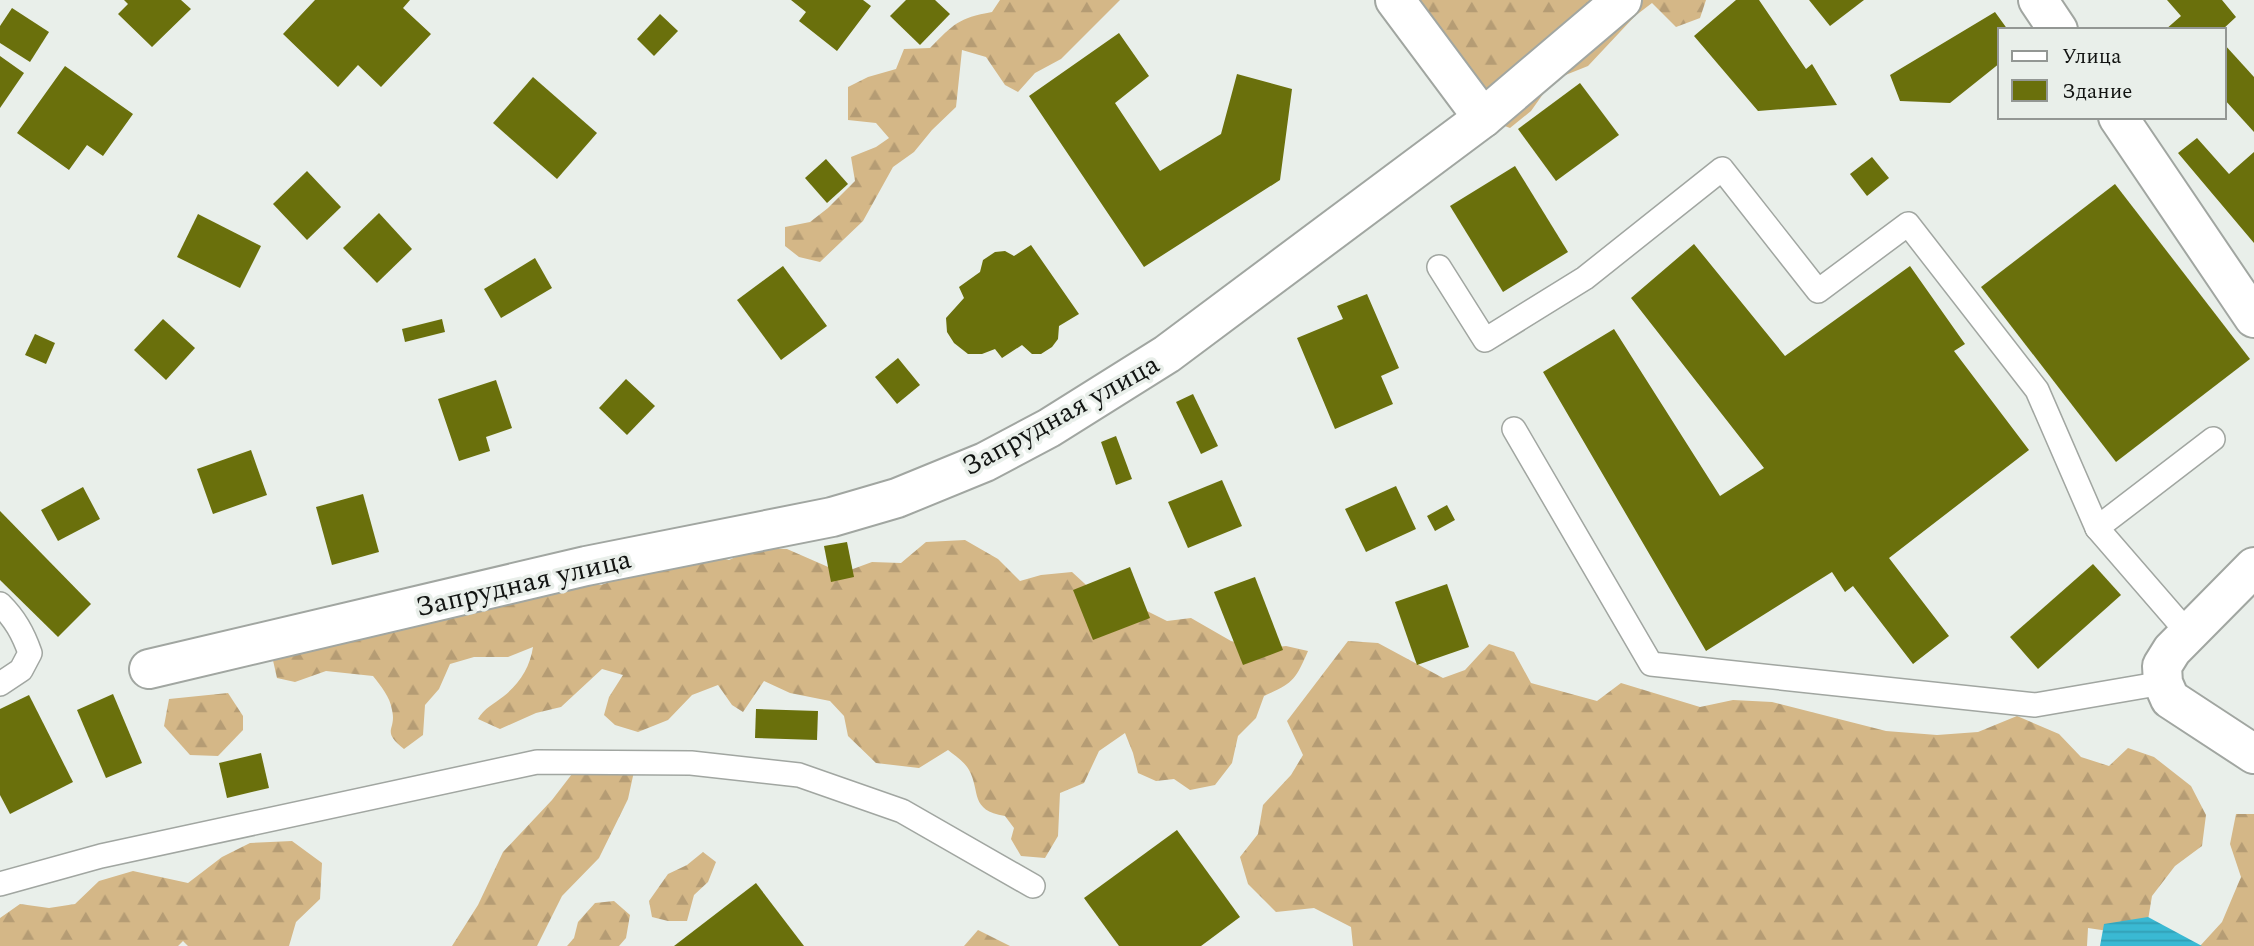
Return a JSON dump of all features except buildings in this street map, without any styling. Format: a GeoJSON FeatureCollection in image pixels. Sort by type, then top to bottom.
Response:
{"type":"FeatureCollection","features":[{"type":"Feature","properties":{"kind":"street"},"geometry":{"type":"LineString","coordinates":[[1395,0],[1483,118]]}},
{"type":"Feature","properties":{"kind":"street","name":"Запрудная улица"},"geometry":{"type":"LineString","coordinates":[[149,669],[580,568],[832,517],[897,498],[985,462],[1049,428],[1167,354],[1483,118],[1622,0]]}},
{"type":"Feature","properties":{"kind":"street"},"geometry":{"type":"LineString","coordinates":[[2038,0],[2057,28]]}},
{"type":"Feature","properties":{"kind":"street"},"geometry":{"type":"LineString","coordinates":[[2119,119],[2254,318]]}},
{"type":"Feature","properties":{"kind":"street"},"geometry":{"type":"LineString","coordinates":[[2254,567],[2172,650],[2162,666],[2163,683],[2170,699],[2254,754]]}},
{"type":"Feature","properties":{"kind":"lane"},"geometry":{"type":"LineString","coordinates":[[1439,267],[1485,340],[1585,278],[1722,169],[1818,291],[1909,224],[2037,390],[2097,528],[2188,633]]}},
{"type":"Feature","properties":{"kind":"lane"},"geometry":{"type":"LineString","coordinates":[[1514,429],[1651,664],[2035,705],[2163,683]]}},
{"type":"Feature","properties":{"kind":"lane"},"geometry":{"type":"LineString","coordinates":[[2097,528],[2213,439]]}},
{"type":"Feature","properties":{"kind":"lane"},"geometry":{"type":"LineString","coordinates":[[0,604],[15,620],[30,653],[21,670],[0,684]]}},
{"type":"Feature","properties":{"kind":"lane"},"geometry":{"type":"LineString","coordinates":[[0,884],[114,853],[537,762],[549,762],[691,763],[799,775],[902,811],[1033,886]]}},
{"type":"Feature","properties":{"kind":"green space"},"geometry":{"type":"Polygon","coordinates":[[[1000,0],[1120,0],[1061,59],[1035,73],[1018,92],[1005,85],[986,57],[962,50],[956,107],[914,152],[893,167],[863,221],[820,262],[799,257],[785,246],[785,227],[810,222],[855,181],[851,157],[876,147],[889,138],[876,123],[848,120],[848,87],[868,77],[896,69],[904,49],[930,48],[957,23],[992,12],[1000,0]]]}},
{"type":"Feature","properties":{"kind":"green space"},"geometry":{"type":"Polygon","coordinates":[[[1413,0],[1706,0],[1700,18],[1676,27],[1652,3],[1635,16],[1588,66],[1553,80],[1531,111],[1510,128],[1484,118],[1413,0]]]}},
{"type":"Feature","properties":{"kind":"green space"},"geometry":{"type":"Polygon","coordinates":[[[965,540],[998,559],[1020,581],[1041,575],[1072,572],[1120,616],[1141,608],[1167,621],[1191,618],[1231,641],[1261,649],[1286,646],[1308,651],[1292,680],[1264,696],[1256,718],[1238,736],[1232,763],[1215,785],[1190,790],[1174,779],[1156,781],[1138,773],[1125,733],[1099,751],[1084,783],[1060,793],[1058,836],[1045,858],[1021,856],[1011,839],[1014,828],[1005,816],[981,805],[969,770],[948,750],[919,768],[876,763],[848,736],[844,716],[830,701],[790,693],[764,681],[743,712],[732,705],[718,685],[692,695],[668,720],[638,732],[615,725],[604,715],[609,697],[623,675],[602,669],[561,707],[536,713],[500,729],[478,719],[486,709],[515,686],[527,668],[533,647],[508,657],[474,657],[450,664],[439,689],[425,705],[423,735],[404,749],[391,734],[391,705],[373,676],[326,671],[295,682],[277,678],[272,656],[580,582],[601,585],[695,551],[729,560],[756,548],[787,549],[842,573],[872,562],[901,563],[926,542],[965,540]]]}},
{"type":"Feature","properties":{"kind":"green space"},"geometry":{"type":"Polygon","coordinates":[[[1348,641],[1378,643],[1443,678],[1465,670],[1489,644],[1514,652],[1531,683],[1597,701],[1621,683],[1700,707],[1733,700],[1772,702],[1886,731],[1937,735],[1978,732],[2017,716],[2059,734],[2081,757],[2109,766],[2128,748],[2154,757],[2191,786],[2206,815],[2202,846],[2175,866],[2152,896],[2147,926],[2135,935],[2088,928],[2087,946],[1353,946],[1351,927],[1314,908],[1276,912],[1248,884],[1240,857],[1258,834],[1263,805],[1291,775],[1303,755],[1287,721],[1348,641]]]}},
{"type":"Feature","properties":{"kind":"green space"},"geometry":{"type":"Polygon","coordinates":[[[228,693],[243,716],[243,730],[218,756],[190,755],[164,726],[169,699],[228,693]]]}},
{"type":"Feature","properties":{"kind":"green space"},"geometry":{"type":"Polygon","coordinates":[[[638,753],[628,799],[599,858],[562,896],[537,946],[452,946],[478,905],[503,852],[552,800],[582,761],[638,753]]]}},
{"type":"Feature","properties":{"kind":"green space"},"geometry":{"type":"Polygon","coordinates":[[[2236,814],[2254,814],[2254,946],[2200,946],[2222,922],[2241,877],[2230,844],[2236,814]]]}},
{"type":"Feature","properties":{"kind":"green space"},"geometry":{"type":"Polygon","coordinates":[[[292,841],[322,863],[320,899],[296,922],[289,946],[188,946],[183,941],[178,946],[0,946],[0,918],[20,904],[49,908],[75,904],[99,881],[133,871],[188,883],[222,857],[250,843],[292,841]]]}},
{"type":"Feature","properties":{"kind":"green space"},"geometry":{"type":"Polygon","coordinates":[[[703,852],[716,862],[708,882],[694,895],[687,921],[668,921],[652,917],[649,901],[668,874],[687,865],[703,852]]]}},
{"type":"Feature","properties":{"kind":"green space"},"geometry":{"type":"Polygon","coordinates":[[[614,901],[630,915],[626,938],[619,946],[567,946],[574,938],[578,922],[595,903],[614,901]]]}},
{"type":"Feature","properties":{"kind":"green space"},"geometry":{"type":"Polygon","coordinates":[[[978,930],[1010,946],[964,946],[978,930]]]}},
{"type":"Feature","properties":{"kind":"water"},"geometry":{"type":"Polygon","coordinates":[[[2148,917],[2202,946],[2100,946],[2104,924],[2148,917]]]}}]}
